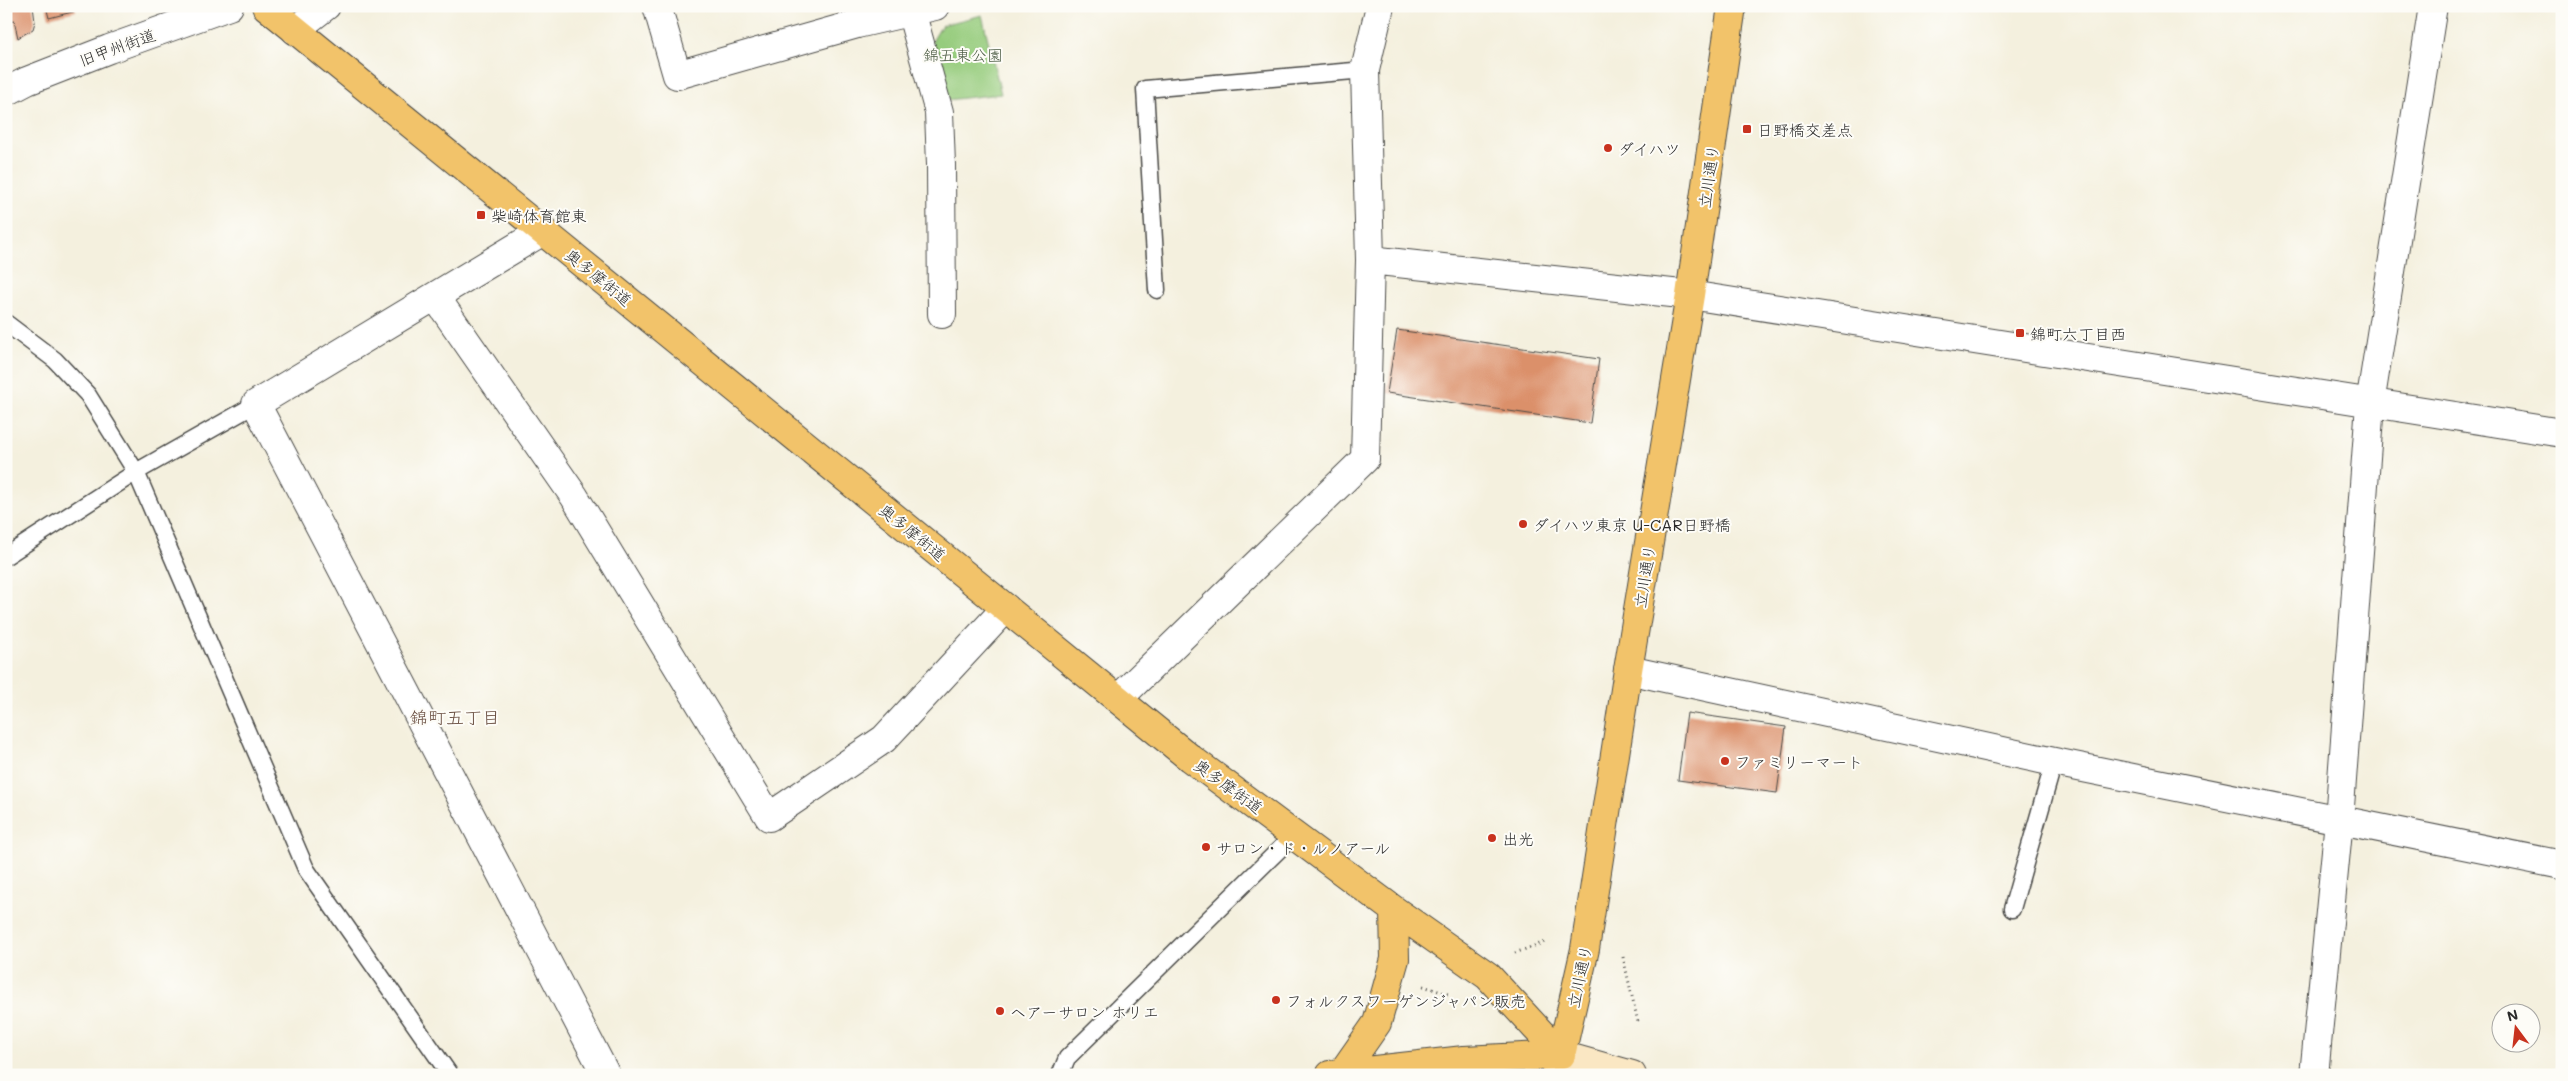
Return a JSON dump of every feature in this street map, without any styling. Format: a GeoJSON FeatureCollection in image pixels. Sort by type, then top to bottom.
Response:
{"type":"FeatureCollection","features":[{"type":"Feature","properties":{"kind":"main road","name":"奥多摩街道"},"geometry":{"type":"LineString","coordinates":[[266,6],[1190,758],[1394,910],[1488,976],[1558,1065]]}},
{"type":"Feature","properties":{"kind":"main road","name":"立川通り"},"geometry":{"type":"LineString","coordinates":[[1558,1065],[1585,949],[1628,670],[1690,295],[1732,6]]}},
{"type":"Feature","properties":{"kind":"main road"},"geometry":{"type":"LineString","coordinates":[[1349,1073],[1377,1023],[1395,959],[1394,910]]}},
{"type":"Feature","properties":{"kind":"main road"},"geometry":{"type":"LineString","coordinates":[[1349,1073],[1464,1060],[1558,1065],[1632,1075]]}},
{"type":"Feature","properties":{"kind":"street","name":"旧甲州街道"},"geometry":{"type":"LineString","coordinates":[[6,92],[27,81],[91,56],[229,6]]}},
{"type":"Feature","properties":{"kind":"street"},"geometry":{"type":"LineString","coordinates":[[295,30],[326,6]]}},
{"type":"Feature","properties":{"kind":"street"},"geometry":{"type":"LineString","coordinates":[[657,6],[677,76],[854,15],[923,9],[939,112],[942,165],[942,314]]}},
{"type":"Feature","properties":{"kind":"street"},"geometry":{"type":"LineString","coordinates":[[1118,699],[1365,459],[1370,260],[1365,70],[1380,6]]}},
{"type":"Feature","properties":{"kind":"street"},"geometry":{"type":"LineString","coordinates":[[2314,1075],[2339,820],[2370,404],[2433,6]]}},
{"type":"Feature","properties":{"kind":"street"},"geometry":{"type":"LineString","coordinates":[[543,231],[256,404],[606,1075]]}},
{"type":"Feature","properties":{"kind":"street"},"geometry":{"type":"LineString","coordinates":[[1370,260],[1690,295],[2562,433]]}},
{"type":"Feature","properties":{"kind":"street"},"geometry":{"type":"LineString","coordinates":[[435,296],[574,496],[769,817],[884,738],[1006,608]]}},
{"type":"Feature","properties":{"kind":"street"},"geometry":{"type":"LineString","coordinates":[[1628,670],[2054,762],[2562,865]]}},
{"type":"Feature","properties":{"kind":"lane"},"geometry":{"type":"LineString","coordinates":[[1157,290],[1145,89],[1365,70]]}},
{"type":"Feature","properties":{"kind":"lane"},"geometry":{"type":"LineString","coordinates":[[6,323],[55,360],[88,396],[136,472],[306,869],[450,1075]]}},
{"type":"Feature","properties":{"kind":"lane"},"geometry":{"type":"LineString","coordinates":[[6,556],[136,472],[256,404]]}},
{"type":"Feature","properties":{"kind":"lane"},"geometry":{"type":"LineString","coordinates":[[2012,909],[2054,762]]}},
{"type":"Feature","properties":{"kind":"lane"},"geometry":{"type":"LineString","coordinates":[[1060,1075],[1067,1058],[1294,835]]}},
{"type":"Feature","properties":{"kind":"path"},"geometry":{"type":"LineString","coordinates":[[1514,954],[1545,942]]}},
{"type":"Feature","properties":{"kind":"path"},"geometry":{"type":"LineString","coordinates":[[1622,957],[1638,1022]]}},
{"type":"Feature","properties":{"kind":"path"},"geometry":{"type":"LineString","coordinates":[[1422,986],[1457,997]]}},
{"type":"Feature","properties":{"kind":"green space","name":"錦五東公園"},"geometry":{"type":"Polygon","coordinates":[[[982,15],[1001,94],[946,100],[931,43],[942,25],[982,15]]]}},
{"type":"Feature","properties":{"kind":"building"},"geometry":{"type":"Polygon","coordinates":[[[6,6],[33,6],[35,22],[33,29],[18,38],[14,20],[6,22],[6,6]]]}},
{"type":"Feature","properties":{"kind":"building"},"geometry":{"type":"Polygon","coordinates":[[[46,6],[75,6],[76,11],[49,18],[46,6]]]}},
{"type":"Feature","properties":{"kind":"building"},"geometry":{"type":"Polygon","coordinates":[[[1397,330],[1599,359],[1590,423],[1387,393],[1397,330]]]}},
{"type":"Feature","properties":{"kind":"building"},"geometry":{"type":"Polygon","coordinates":[[[1687,713],[1786,727],[1777,793],[1678,780],[1687,713]]]}},
{"type":"Feature","properties":{"kind":"place","name":"日野橋交差点"},"geometry":{"type":"Point","coordinates":[1747,129]}},
{"type":"Feature","properties":{"kind":"place","name":"ダイハツ"},"geometry":{"type":"Point","coordinates":[1608,148]}},
{"type":"Feature","properties":{"kind":"place","name":"柴崎体育館東"},"geometry":{"type":"Point","coordinates":[481,215]}},
{"type":"Feature","properties":{"kind":"place","name":"錦町六丁目西"},"geometry":{"type":"Point","coordinates":[2020,333]}},
{"type":"Feature","properties":{"kind":"place","name":"ダイハツ東京 U-CAR日野橋"},"geometry":{"type":"Point","coordinates":[1523,524]}},
{"type":"Feature","properties":{"kind":"place","name":"ファミリーマート"},"geometry":{"type":"Point","coordinates":[1725,761]}},
{"type":"Feature","properties":{"kind":"place","name":"出光"},"geometry":{"type":"Point","coordinates":[1492,838]}},
{"type":"Feature","properties":{"kind":"place","name":"サロン・ド・ルノアール"},"geometry":{"type":"Point","coordinates":[1206,847]}},
{"type":"Feature","properties":{"kind":"place","name":"フォルクスワーゲンジャパン販売"},"geometry":{"type":"Point","coordinates":[1276,1000]}},
{"type":"Feature","properties":{"kind":"place","name":"ヘアーサロン ホリエ"},"geometry":{"type":"Point","coordinates":[1000,1011]}},
{"type":"Feature","properties":{"kind":"district","name":"錦町五丁目"},"geometry":{"type":"Point","coordinates":[455,717]}}]}
